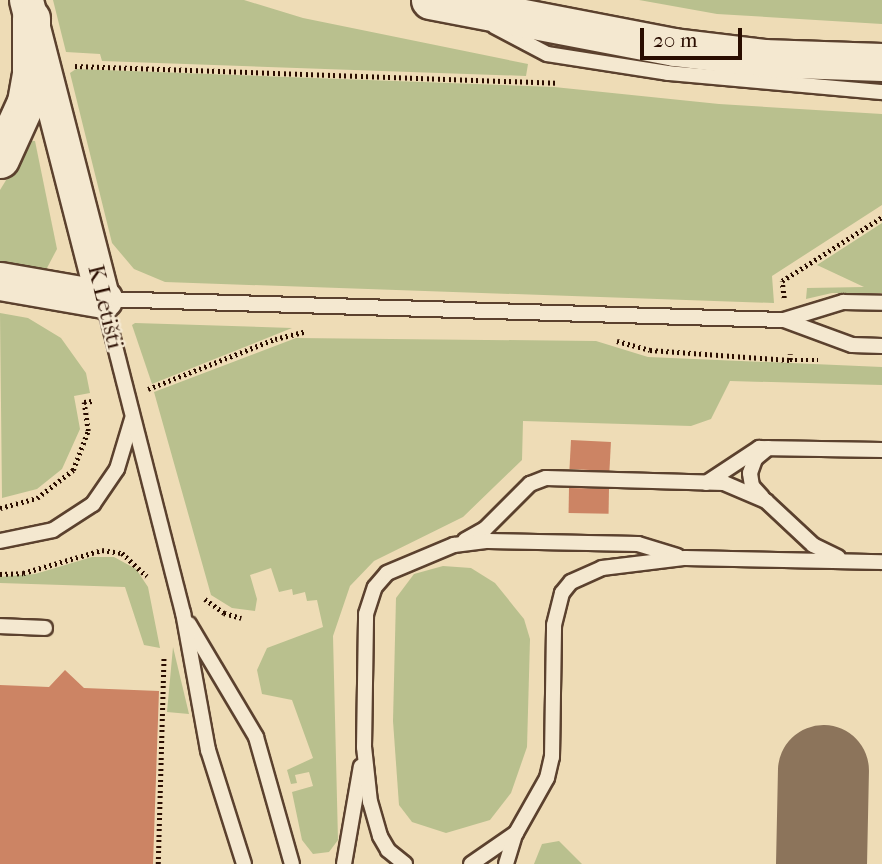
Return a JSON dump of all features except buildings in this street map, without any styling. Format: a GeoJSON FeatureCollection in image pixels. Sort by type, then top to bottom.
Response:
{"type":"FeatureCollection","features":[{"type":"Feature","properties":{"kind":"main road"},"geometry":{"type":"LineString","coordinates":[[443,3],[586,32],[762,58],[872,64]]}},
{"type":"Feature","properties":{"kind":"main road"},"geometry":{"type":"LineString","coordinates":[[0,159],[26,102],[31,74],[28,9]]}},
{"type":"Feature","properties":{"kind":"main road"},"geometry":{"type":"LineString","coordinates":[[0,281],[103,299]]}},
{"type":"Feature","properties":{"kind":"main road"},"geometry":{"type":"LineString","coordinates":[[0,301],[38,305],[103,299]]}},
{"type":"Feature","properties":{"kind":"street","name":"K Letišti"},"geometry":{"type":"LineString","coordinates":[[28,9],[103,299]]}},
{"type":"Feature","properties":{"kind":"lane"},"geometry":{"type":"LineString","coordinates":[[443,3],[547,54],[668,74],[882,92]]}},
{"type":"Feature","properties":{"kind":"lane"},"geometry":{"type":"LineString","coordinates":[[553,8],[586,32]]}},
{"type":"Feature","properties":{"kind":"lane"},"geometry":{"type":"LineString","coordinates":[[103,299],[784,320],[852,345],[882,346]]}},
{"type":"Feature","properties":{"kind":"lane","name":"K Letišti"},"geometry":{"type":"LineString","coordinates":[[103,299],[183,614]]}},
{"type":"Feature","properties":{"kind":"lane"},"geometry":{"type":"LineString","coordinates":[[784,320],[843,302],[882,303]]}},
{"type":"Feature","properties":{"kind":"lane"},"geometry":{"type":"LineString","coordinates":[[0,541],[53,530],[93,505],[117,469],[133,417]]}},
{"type":"Feature","properties":{"kind":"lane"},"geometry":{"type":"LineString","coordinates":[[706,483],[740,456],[769,447],[882,450]]}},
{"type":"Feature","properties":{"kind":"lane"},"geometry":{"type":"LineString","coordinates":[[769,447],[755,459],[750,472],[752,486],[813,545],[856,562]]}},
{"type":"Feature","properties":{"kind":"lane"},"geometry":{"type":"LineString","coordinates":[[405,864],[388,850],[380,836],[370,802],[364,747],[364,638],[375,587],[401,564],[454,545],[485,529],[517,495],[547,478],[706,483],[738,487],[766,501]]}},
{"type":"Feature","properties":{"kind":"lane"},"geometry":{"type":"LineString","coordinates":[[454,545],[488,541],[638,544],[685,558]]}},
{"type":"Feature","properties":{"kind":"lane"},"geometry":{"type":"LineString","coordinates":[[506,864],[516,833],[539,798],[552,757],[554,625],[562,593],[583,574],[602,568],[685,558],[882,562]]}},
{"type":"Feature","properties":{"kind":"lane"},"geometry":{"type":"LineString","coordinates":[[183,614],[208,750],[244,864]]}},
{"type":"Feature","properties":{"kind":"lane"},"geometry":{"type":"LineString","coordinates":[[183,614],[256,737],[292,864]]}},
{"type":"Feature","properties":{"kind":"lane"},"geometry":{"type":"LineString","coordinates":[[0,626],[45,628]]}},
{"type":"Feature","properties":{"kind":"lane"},"geometry":{"type":"LineString","coordinates":[[344,864],[364,747]]}},
{"type":"Feature","properties":{"kind":"lane"},"geometry":{"type":"LineString","coordinates":[[471,864],[516,833]]}},
{"type":"Feature","properties":{"kind":"path"},"geometry":{"type":"LineString","coordinates":[[64,65],[562,83]]}},
{"type":"Feature","properties":{"kind":"path"},"geometry":{"type":"LineString","coordinates":[[784,302],[782,281],[882,217]]}},
{"type":"Feature","properties":{"kind":"path"},"geometry":{"type":"LineString","coordinates":[[147,390],[275,339],[316,332]]}},
{"type":"Feature","properties":{"kind":"path"},"geometry":{"type":"LineString","coordinates":[[611,339],[650,351],[790,360],[790,354]]}},
{"type":"Feature","properties":{"kind":"path"},"geometry":{"type":"LineString","coordinates":[[0,508],[37,498],[73,470],[88,431],[83,402],[93,401]]}},
{"type":"Feature","properties":{"kind":"path"},"geometry":{"type":"LineString","coordinates":[[0,574],[111,551],[142,568],[152,587]]}},
{"type":"Feature","properties":{"kind":"path"},"geometry":{"type":"LineString","coordinates":[[158,864],[165,646]]}},
{"type":"Feature","properties":{"kind":"green space"},"geometry":{"type":"Polygon","coordinates":[[[53,0],[244,0],[303,18],[528,64],[526,76],[102,61],[100,54],[66,52],[53,0]]]}},
{"type":"Feature","properties":{"kind":"green space"},"geometry":{"type":"Polygon","coordinates":[[[639,0],[882,0],[882,24],[717,14],[639,0]]]}},
{"type":"Feature","properties":{"kind":"green space"},"geometry":{"type":"Polygon","coordinates":[[[76,69],[554,87],[719,104],[882,114],[882,205],[772,276],[774,303],[165,282],[134,269],[112,243],[70,73],[76,69]]]}},
{"type":"Feature","properties":{"kind":"green space"},"geometry":{"type":"Polygon","coordinates":[[[30,141],[35,141],[57,249],[47,268],[39,271],[0,271],[0,190],[30,141]]]}},
{"type":"Feature","properties":{"kind":"green space"},"geometry":{"type":"Polygon","coordinates":[[[882,223],[882,293],[832,293],[806,299],[807,288],[864,287],[817,265],[882,223]]]}},
{"type":"Feature","properties":{"kind":"green space"},"geometry":{"type":"Polygon","coordinates":[[[0,313],[28,318],[61,338],[86,373],[90,393],[74,396],[80,429],[62,469],[37,489],[2,498],[0,313]]]}},
{"type":"Feature","properties":{"kind":"green space"},"geometry":{"type":"Polygon","coordinates":[[[132,325],[292,328],[152,384],[132,325]]]}},
{"type":"Feature","properties":{"kind":"green space"},"geometry":{"type":"Polygon","coordinates":[[[296,338],[596,341],[648,357],[882,367],[882,385],[730,381],[711,419],[691,426],[523,421],[522,460],[463,517],[374,561],[350,586],[333,636],[338,840],[329,852],[313,854],[302,840],[292,792],[313,786],[309,772],[295,775],[297,783],[291,784],[287,770],[313,758],[292,700],[262,694],[257,670],[267,648],[323,627],[317,600],[307,601],[305,592],[293,595],[292,589],[279,592],[271,568],[250,575],[257,599],[255,611],[232,608],[211,595],[154,392],[296,338]]]}},
{"type":"Feature","properties":{"kind":"green space"},"geometry":{"type":"Polygon","coordinates":[[[92,557],[114,557],[136,569],[148,587],[160,648],[144,645],[125,587],[0,583],[0,577],[35,574],[92,557]]]}},
{"type":"Feature","properties":{"kind":"green space"},"geometry":{"type":"Polygon","coordinates":[[[443,566],[471,568],[495,583],[524,619],[530,639],[527,747],[511,793],[490,820],[446,833],[412,822],[399,805],[393,721],[396,598],[414,574],[443,566]]]}},
{"type":"Feature","properties":{"kind":"green space"},"geometry":{"type":"Polygon","coordinates":[[[173,647],[189,714],[167,712],[173,647]]]}},
{"type":"Feature","properties":{"kind":"green space"},"geometry":{"type":"Polygon","coordinates":[[[559,841],[582,864],[534,864],[542,844],[559,841]]]}},
{"type":"Feature","properties":{"kind":"taxiway"},"geometry":{"type":"LineString","coordinates":[[821,864],[823,770]]}}]}
